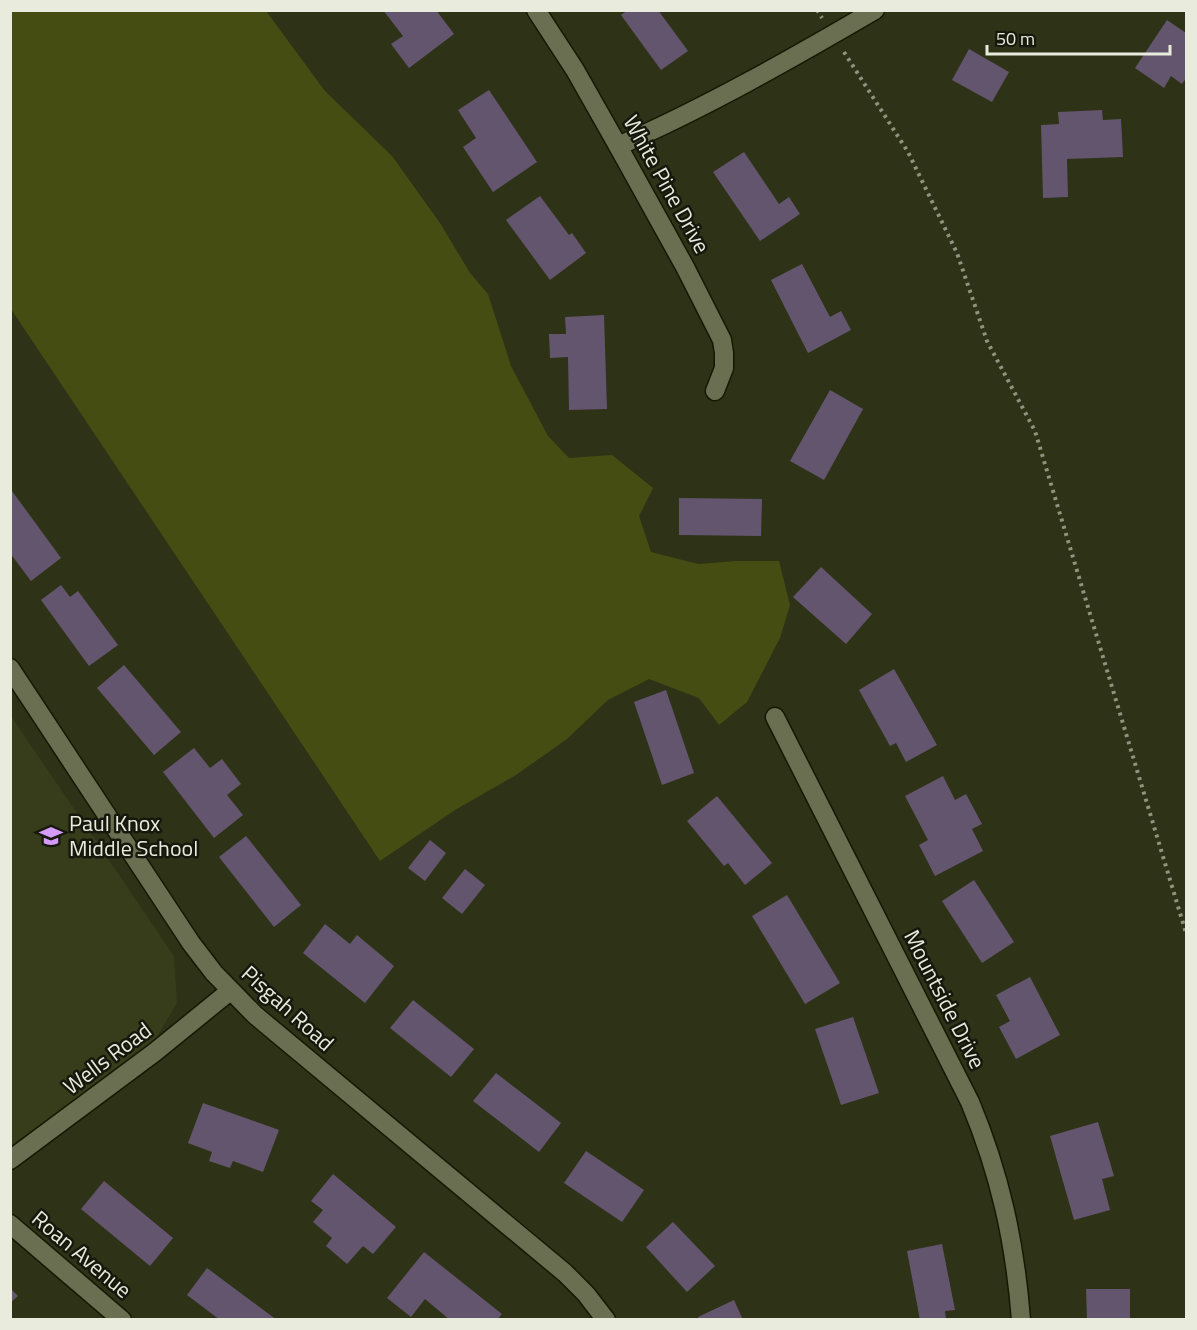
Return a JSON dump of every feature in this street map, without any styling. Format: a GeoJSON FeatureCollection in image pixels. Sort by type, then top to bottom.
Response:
{"type":"FeatureCollection","features":[{"type":"Feature","properties":{"kind":"street","name":"White Pine Drive"},"geometry":{"type":"LineString","coordinates":[[536,10],[575,70],[618,146],[686,267],[722,340],[724,368],[715,391]]}},
{"type":"Feature","properties":{"kind":"street"},"geometry":{"type":"LineString","coordinates":[[618,146],[745,85],[875,10]]}},
{"type":"Feature","properties":{"kind":"street","name":"Pisgah Road"},"geometry":{"type":"LineString","coordinates":[[10,668],[191,943],[230,991],[264,1023],[565,1273],[586,1294],[606,1320]]}},
{"type":"Feature","properties":{"kind":"street","name":"Mountside Drive"},"geometry":{"type":"LineString","coordinates":[[775,717],[970,1102],[986,1141],[999,1181],[1008,1222],[1019,1288],[1021,1320]]}},
{"type":"Feature","properties":{"kind":"street","name":"Wells Road"},"geometry":{"type":"LineString","coordinates":[[10,1160],[155,1052],[230,991]]}},
{"type":"Feature","properties":{"kind":"street","name":"Roan Avenue"},"geometry":{"type":"LineString","coordinates":[[10,1224],[123,1320]]}},
{"type":"Feature","properties":{"kind":"path"},"geometry":{"type":"LineString","coordinates":[[845,53],[908,152],[957,253],[987,340],[1035,431],[1186,933]]}},
{"type":"Feature","properties":{"kind":"shaded area"},"geometry":{"type":"Polygon","coordinates":[[[10,11],[266,11],[325,91],[392,156],[440,223],[470,273],[488,294],[511,366],[548,436],[569,458],[612,455],[653,488],[639,516],[651,552],[698,564],[779,561],[790,605],[780,638],[747,702],[719,725],[699,698],[649,679],[608,700],[567,739],[516,775],[455,810],[380,861],[11,309],[10,11]]]}},
{"type":"Feature","properties":{"kind":"shaded area","name":"Paul Knox Middle School"},"geometry":{"type":"Polygon","coordinates":[[[11,716],[174,956],[177,1003],[155,1040],[11,1146],[11,716]]]}},
{"type":"Feature","properties":{"kind":"building"},"geometry":{"type":"Polygon","coordinates":[[[383,10],[436,10],[454,34],[409,68],[391,44],[403,36],[383,10]]]}},
{"type":"Feature","properties":{"kind":"building"},"geometry":{"type":"Polygon","coordinates":[[[628,10],[658,10],[688,51],[661,70],[621,15],[628,10]]]}},
{"type":"Feature","properties":{"kind":"building"},"geometry":{"type":"Polygon","coordinates":[[[1167,20],[1186,33],[1186,78],[1182,84],[1171,76],[1164,88],[1135,68],[1167,20]]]}},
{"type":"Feature","properties":{"kind":"building"},"geometry":{"type":"Polygon","coordinates":[[[969,49],[1009,72],[992,102],[952,80],[969,49]]]}},
{"type":"Feature","properties":{"kind":"building"},"geometry":{"type":"Polygon","coordinates":[[[489,90],[537,162],[493,192],[463,147],[476,138],[458,110],[489,90]]]}},
{"type":"Feature","properties":{"kind":"building"},"geometry":{"type":"Polygon","coordinates":[[[1102,110],[1103,120],[1121,119],[1123,157],[1067,159],[1068,197],[1043,198],[1041,125],[1059,124],[1058,112],[1102,110]]]}},
{"type":"Feature","properties":{"kind":"building"},"geometry":{"type":"Polygon","coordinates":[[[744,152],[779,204],[789,197],[800,214],[760,241],[713,172],[744,152]]]}},
{"type":"Feature","properties":{"kind":"building"},"geometry":{"type":"Polygon","coordinates":[[[540,196],[569,235],[572,233],[586,253],[550,280],[506,220],[540,196]]]}},
{"type":"Feature","properties":{"kind":"building"},"geometry":{"type":"Polygon","coordinates":[[[802,264],[830,317],[841,311],[851,330],[808,353],[771,280],[802,264]]]}},
{"type":"Feature","properties":{"kind":"building"},"geometry":{"type":"Polygon","coordinates":[[[604,315],[607,409],[569,410],[568,357],[550,358],[549,334],[566,334],[565,317],[604,315]]]}},
{"type":"Feature","properties":{"kind":"building"},"geometry":{"type":"Polygon","coordinates":[[[830,390],[863,409],[824,480],[790,461],[830,390]]]}},
{"type":"Feature","properties":{"kind":"building"},"geometry":{"type":"Polygon","coordinates":[[[12,491],[61,558],[31,581],[10,553],[10,493],[12,491]]]}},
{"type":"Feature","properties":{"kind":"building"},"geometry":{"type":"Polygon","coordinates":[[[679,498],[762,499],[761,536],[679,535],[679,498]]]}},
{"type":"Feature","properties":{"kind":"building"},"geometry":{"type":"Polygon","coordinates":[[[821,567],[872,614],[846,644],[793,597],[821,567]]]}},
{"type":"Feature","properties":{"kind":"building"},"geometry":{"type":"Polygon","coordinates":[[[61,585],[70,597],[78,591],[118,645],[89,666],[41,600],[61,585]]]}},
{"type":"Feature","properties":{"kind":"building"},"geometry":{"type":"Polygon","coordinates":[[[124,665],[181,732],[154,755],[97,688],[124,665]]]}},
{"type":"Feature","properties":{"kind":"building"},"geometry":{"type":"Polygon","coordinates":[[[894,669],[937,745],[906,762],[896,743],[890,746],[859,690],[894,669]]]}},
{"type":"Feature","properties":{"kind":"building"},"geometry":{"type":"Polygon","coordinates":[[[666,690],[694,773],[662,785],[634,702],[666,690]]]}},
{"type":"Feature","properties":{"kind":"building"},"geometry":{"type":"Polygon","coordinates":[[[194,748],[210,768],[222,759],[241,784],[227,795],[243,815],[214,838],[163,772],[194,748]]]}},
{"type":"Feature","properties":{"kind":"building"},"geometry":{"type":"Polygon","coordinates":[[[943,776],[955,800],[966,794],[982,824],[972,829],[983,851],[935,876],[919,845],[928,840],[905,796],[943,776]]]}},
{"type":"Feature","properties":{"kind":"building"},"geometry":{"type":"Polygon","coordinates":[[[717,796],[772,863],[745,885],[728,863],[724,866],[687,821],[717,796]]]}},
{"type":"Feature","properties":{"kind":"building"},"geometry":{"type":"Polygon","coordinates":[[[246,836],[301,905],[274,927],[219,857],[246,836]]]}},
{"type":"Feature","properties":{"kind":"building"},"geometry":{"type":"Polygon","coordinates":[[[430,840],[446,853],[425,881],[408,868],[430,840]]]}},
{"type":"Feature","properties":{"kind":"building"},"geometry":{"type":"Polygon","coordinates":[[[465,869],[485,885],[462,914],[442,898],[465,869]]]}},
{"type":"Feature","properties":{"kind":"building"},"geometry":{"type":"Polygon","coordinates":[[[974,880],[1014,942],[982,963],[942,901],[974,880]]]}},
{"type":"Feature","properties":{"kind":"building"},"geometry":{"type":"Polygon","coordinates":[[[787,895],[840,983],[805,1004],[752,916],[787,895]]]}},
{"type":"Feature","properties":{"kind":"building"},"geometry":{"type":"Polygon","coordinates":[[[325,924],[350,944],[357,935],[394,966],[365,1003],[303,953],[325,924]]]}},
{"type":"Feature","properties":{"kind":"building"},"geometry":{"type":"Polygon","coordinates":[[[1030,977],[1060,1035],[1016,1059],[999,1027],[1010,1021],[996,995],[1030,977]]]}},
{"type":"Feature","properties":{"kind":"building"},"geometry":{"type":"Polygon","coordinates":[[[413,1000],[474,1049],[451,1077],[390,1028],[413,1000]]]}},
{"type":"Feature","properties":{"kind":"building"},"geometry":{"type":"Polygon","coordinates":[[[853,1017],[879,1093],[841,1105],[815,1029],[853,1017]]]}},
{"type":"Feature","properties":{"kind":"building"},"geometry":{"type":"Polygon","coordinates":[[[496,1073],[561,1123],[539,1152],[473,1101],[496,1073]]]}},
{"type":"Feature","properties":{"kind":"building"},"geometry":{"type":"Polygon","coordinates":[[[203,1103],[279,1130],[263,1172],[233,1161],[230,1168],[209,1161],[212,1152],[188,1143],[203,1103]]]}},
{"type":"Feature","properties":{"kind":"building"},"geometry":{"type":"Polygon","coordinates":[[[1098,1122],[1114,1176],[1102,1179],[1110,1210],[1074,1220],[1050,1136],[1098,1122]]]}},
{"type":"Feature","properties":{"kind":"building"},"geometry":{"type":"Polygon","coordinates":[[[586,1151],[644,1190],[622,1222],[564,1183],[586,1151]]]}},
{"type":"Feature","properties":{"kind":"building"},"geometry":{"type":"Polygon","coordinates":[[[333,1174],[396,1227],[373,1254],[363,1246],[347,1264],[326,1246],[332,1238],[313,1222],[323,1210],[311,1201],[333,1174]]]}},
{"type":"Feature","properties":{"kind":"building"},"geometry":{"type":"Polygon","coordinates":[[[104,1181],[173,1238],[150,1266],[81,1209],[104,1181]]]}},
{"type":"Feature","properties":{"kind":"building"},"geometry":{"type":"Polygon","coordinates":[[[673,1222],[715,1266],[687,1292],[646,1247],[673,1222]]]}},
{"type":"Feature","properties":{"kind":"building"},"geometry":{"type":"Polygon","coordinates":[[[942,1244],[955,1310],[945,1311],[946,1320],[920,1320],[907,1251],[942,1244]]]}},
{"type":"Feature","properties":{"kind":"building"},"geometry":{"type":"Polygon","coordinates":[[[424,1252],[502,1314],[497,1320],[450,1320],[425,1299],[411,1317],[387,1298],[424,1252]]]}},
{"type":"Feature","properties":{"kind":"building"},"geometry":{"type":"Polygon","coordinates":[[[207,1268],[277,1320],[220,1320],[187,1295],[207,1268]]]}},
{"type":"Feature","properties":{"kind":"building"},"geometry":{"type":"Polygon","coordinates":[[[10,1288],[18,1296],[10,1303],[10,1288]]]}},
{"type":"Feature","properties":{"kind":"building"},"geometry":{"type":"Polygon","coordinates":[[[1086,1289],[1130,1289],[1130,1320],[1087,1320],[1086,1289]]]}},
{"type":"Feature","properties":{"kind":"building"},"geometry":{"type":"Polygon","coordinates":[[[734,1300],[743,1320],[700,1320],[698,1317],[734,1300]]]}},
{"type":"Feature","properties":{"kind":"place","name":"Paul Knox Middle School"},"geometry":{"type":"Point","coordinates":[51,836]}}]}
